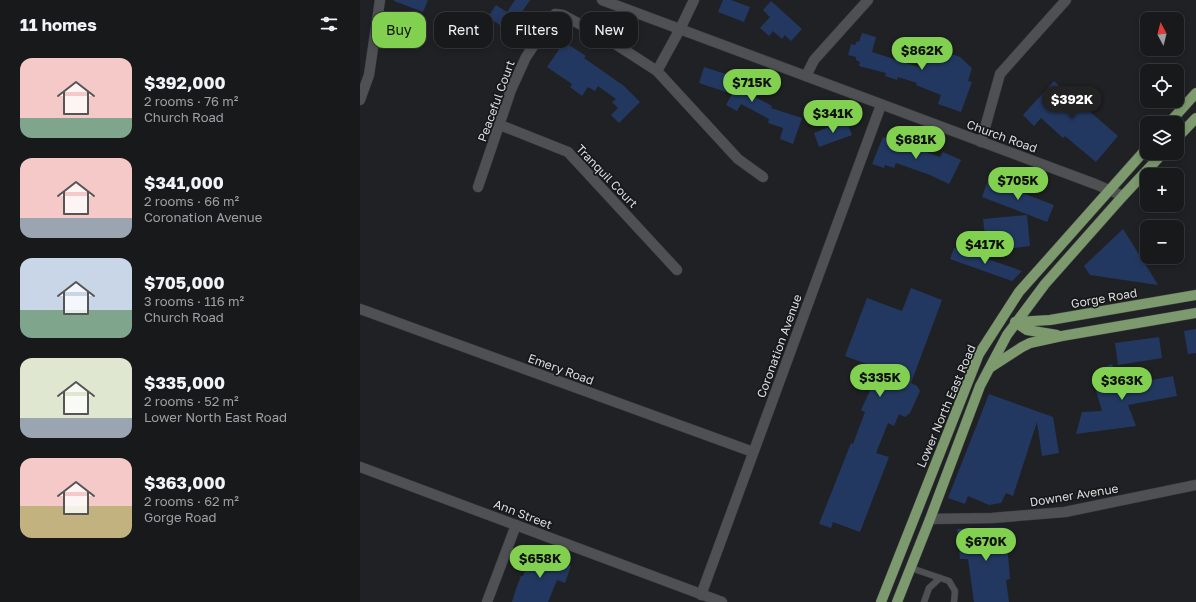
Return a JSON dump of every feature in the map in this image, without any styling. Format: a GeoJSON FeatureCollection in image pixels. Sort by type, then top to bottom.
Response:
{"type":"FeatureCollection","features":[{"type":"Feature","properties":{"kind":"main road"},"geometry":{"type":"LineString","coordinates":[[1175,116],[1196,93]]}},
{"type":"Feature","properties":{"kind":"main road"},"geometry":{"type":"LineString","coordinates":[[1184,131],[1196,118]]}},
{"type":"Feature","properties":{"kind":"main road","name":"Lower North East Road"},"geometry":{"type":"LineString","coordinates":[[880,602],[979,354],[1019,292],[1140,156]]}},
{"type":"Feature","properties":{"kind":"main road","name":"Lower North East Road"},"geometry":{"type":"LineString","coordinates":[[897,602],[980,386],[1008,335],[1045,284],[1156,160]]}},
{"type":"Feature","properties":{"kind":"main road","name":"Gorge Road"},"geometry":{"type":"LineString","coordinates":[[1016,322],[1050,320],[1196,295]]}},
{"type":"Feature","properties":{"kind":"main road","name":"Gorge Road"},"geometry":{"type":"LineString","coordinates":[[990,368],[1022,347],[1030,344],[1062,336],[1196,313]]}},
{"type":"Feature","properties":{"kind":"main road","name":"Gorge Road"},"geometry":{"type":"LineString","coordinates":[[1003,316],[1016,322],[1027,330],[1062,336]]}},
{"type":"Feature","properties":{"kind":"street"},"geometry":{"type":"LineString","coordinates":[[360,100],[369,75],[380,0]]}},
{"type":"Feature","properties":{"kind":"street","name":"Church Road"},"geometry":{"type":"LineString","coordinates":[[602,0],[1123,196]]}},
{"type":"Feature","properties":{"kind":"street"},"geometry":{"type":"LineString","coordinates":[[694,0],[680,30],[657,71],[738,159],[763,177]]}},
{"type":"Feature","properties":{"kind":"street"},"geometry":{"type":"LineString","coordinates":[[806,76],[814,60],[868,0]]}},
{"type":"Feature","properties":{"kind":"street"},"geometry":{"type":"LineString","coordinates":[[981,142],[1000,74],[1066,0]]}},
{"type":"Feature","properties":{"kind":"street","name":"Peaceful Court"},"geometry":{"type":"LineString","coordinates":[[478,187],[511,90],[526,57],[555,14],[563,15],[609,40],[657,71]]}},
{"type":"Feature","properties":{"kind":"street","name":"Coronation Avenue"},"geometry":{"type":"LineString","coordinates":[[701,595],[881,106]]}},
{"type":"Feature","properties":{"kind":"street","name":"Tranquil Court"},"geometry":{"type":"LineString","coordinates":[[500,125],[568,152],[677,270]]}},
{"type":"Feature","properties":{"kind":"street","name":"Emery Road"},"geometry":{"type":"LineString","coordinates":[[360,309],[753,452]]}},
{"type":"Feature","properties":{"kind":"street","name":"Ann Street"},"geometry":{"type":"LineString","coordinates":[[360,467],[722,602]]}},
{"type":"Feature","properties":{"kind":"street","name":"Downer Avenue"},"geometry":{"type":"LineString","coordinates":[[930,519],[998,518],[1065,512],[1196,485]]}},
{"type":"Feature","properties":{"kind":"street"},"geometry":{"type":"LineString","coordinates":[[487,602],[516,525]]}},
{"type":"Feature","properties":{"kind":"lane"},"geometry":{"type":"LineString","coordinates":[[911,568],[949,581],[955,591],[954,602]]}},
{"type":"Feature","properties":{"kind":"lane"},"geometry":{"type":"LineString","coordinates":[[924,602],[929,588],[940,578]]}},
{"type":"Feature","properties":{"kind":"building"},"geometry":{"type":"Polygon","coordinates":[[[394,0],[428,0],[423,12],[394,0]]]}},
{"type":"Feature","properties":{"kind":"building"},"geometry":{"type":"Polygon","coordinates":[[[515,0],[530,0],[522,12],[507,12],[515,0]]]}},
{"type":"Feature","properties":{"kind":"building"},"geometry":{"type":"Polygon","coordinates":[[[723,0],[731,0],[750,7],[744,22],[718,12],[723,0]]]}},
{"type":"Feature","properties":{"kind":"building"},"geometry":{"type":"Polygon","coordinates":[[[771,1],[802,29],[791,41],[785,35],[782,39],[773,31],[769,36],[760,28],[770,17],[763,10],[771,1]]]}},
{"type":"Feature","properties":{"kind":"building"},"geometry":{"type":"Polygon","coordinates":[[[496,5],[507,12],[501,12],[501,26],[493,20],[493,12],[491,12],[496,5]]]}},
{"type":"Feature","properties":{"kind":"building"},"geometry":{"type":"Polygon","coordinates":[[[862,33],[876,37],[872,52],[922,68],[931,46],[960,57],[972,68],[968,81],[972,82],[961,112],[938,104],[941,95],[916,85],[917,83],[898,77],[897,80],[885,76],[886,73],[859,66],[860,62],[856,60],[856,57],[848,55],[851,44],[855,45],[857,41],[859,42],[862,33]]]}},
{"type":"Feature","properties":{"kind":"building"},"geometry":{"type":"Polygon","coordinates":[[[572,47],[586,56],[584,58],[624,86],[640,102],[619,123],[611,115],[618,108],[612,102],[616,99],[598,86],[595,91],[588,87],[582,96],[570,87],[572,84],[547,67],[560,48],[572,47]]]}},
{"type":"Feature","properties":{"kind":"building"},"geometry":{"type":"Polygon","coordinates":[[[704,67],[735,77],[732,85],[772,106],[771,108],[802,118],[793,144],[780,139],[783,128],[768,123],[769,119],[741,104],[737,111],[726,105],[732,94],[699,83],[704,67]]]}},
{"type":"Feature","properties":{"kind":"building"},"geometry":{"type":"Polygon","coordinates":[[[1054,81],[1074,99],[1082,90],[1095,101],[1088,110],[1118,136],[1096,162],[1065,136],[1063,138],[1041,118],[1034,126],[1023,115],[1054,81]]]}},
{"type":"Feature","properties":{"kind":"building"},"geometry":{"type":"Polygon","coordinates":[[[846,120],[852,135],[819,147],[814,133],[846,120]]]}},
{"type":"Feature","properties":{"kind":"building"},"geometry":{"type":"Polygon","coordinates":[[[883,137],[940,157],[943,152],[961,160],[949,184],[930,175],[896,163],[894,168],[885,165],[884,168],[872,164],[883,137]]]}},
{"type":"Feature","properties":{"kind":"building"},"geometry":{"type":"Polygon","coordinates":[[[988,180],[1054,205],[1047,222],[982,197],[988,180]]]}},
{"type":"Feature","properties":{"kind":"building"},"geometry":{"type":"Polygon","coordinates":[[[1027,215],[1030,246],[1014,248],[1014,243],[1004,244],[1004,239],[995,240],[994,235],[985,236],[983,219],[1027,215]]]}},
{"type":"Feature","properties":{"kind":"building"},"geometry":{"type":"Polygon","coordinates":[[[1123,229],[1140,256],[1140,264],[1145,264],[1158,285],[1090,275],[1084,266],[1123,229]]]}},
{"type":"Feature","properties":{"kind":"building"},"geometry":{"type":"Polygon","coordinates":[[[954,248],[1022,271],[1012,281],[950,259],[954,248]]]}},
{"type":"Feature","properties":{"kind":"building"},"geometry":{"type":"Polygon","coordinates":[[[911,288],[942,300],[911,383],[917,386],[920,391],[910,413],[905,417],[899,414],[894,426],[888,423],[876,453],[889,457],[860,532],[833,522],[831,528],[819,524],[865,412],[861,410],[880,369],[845,356],[867,298],[902,311],[911,288]]]}},
{"type":"Feature","properties":{"kind":"building"},"geometry":{"type":"Polygon","coordinates":[[[1196,329],[1196,353],[1188,354],[1184,331],[1196,329]]]}},
{"type":"Feature","properties":{"kind":"building"},"geometry":{"type":"Polygon","coordinates":[[[1159,337],[1162,358],[1118,365],[1115,343],[1159,337]]]}},
{"type":"Feature","properties":{"kind":"building"},"geometry":{"type":"Polygon","coordinates":[[[1112,364],[1120,386],[1173,376],[1177,396],[1128,405],[1136,426],[1076,434],[1082,412],[1102,411],[1094,384],[1100,369],[1112,364]]]}},
{"type":"Feature","properties":{"kind":"building"},"geometry":{"type":"Polygon","coordinates":[[[989,394],[1053,417],[1059,453],[1042,456],[1037,422],[1013,496],[1006,493],[1001,503],[989,505],[968,496],[965,504],[948,498],[989,394]]]}},
{"type":"Feature","properties":{"kind":"building"},"geometry":{"type":"Polygon","coordinates":[[[1003,527],[1008,555],[1010,579],[1006,580],[1009,602],[974,602],[968,559],[960,559],[957,529],[1003,527]]]}},
{"type":"Feature","properties":{"kind":"building"},"geometry":{"type":"Polygon","coordinates":[[[532,551],[571,566],[565,583],[557,580],[548,602],[512,602],[521,576],[523,576],[532,551]]]}}]}
